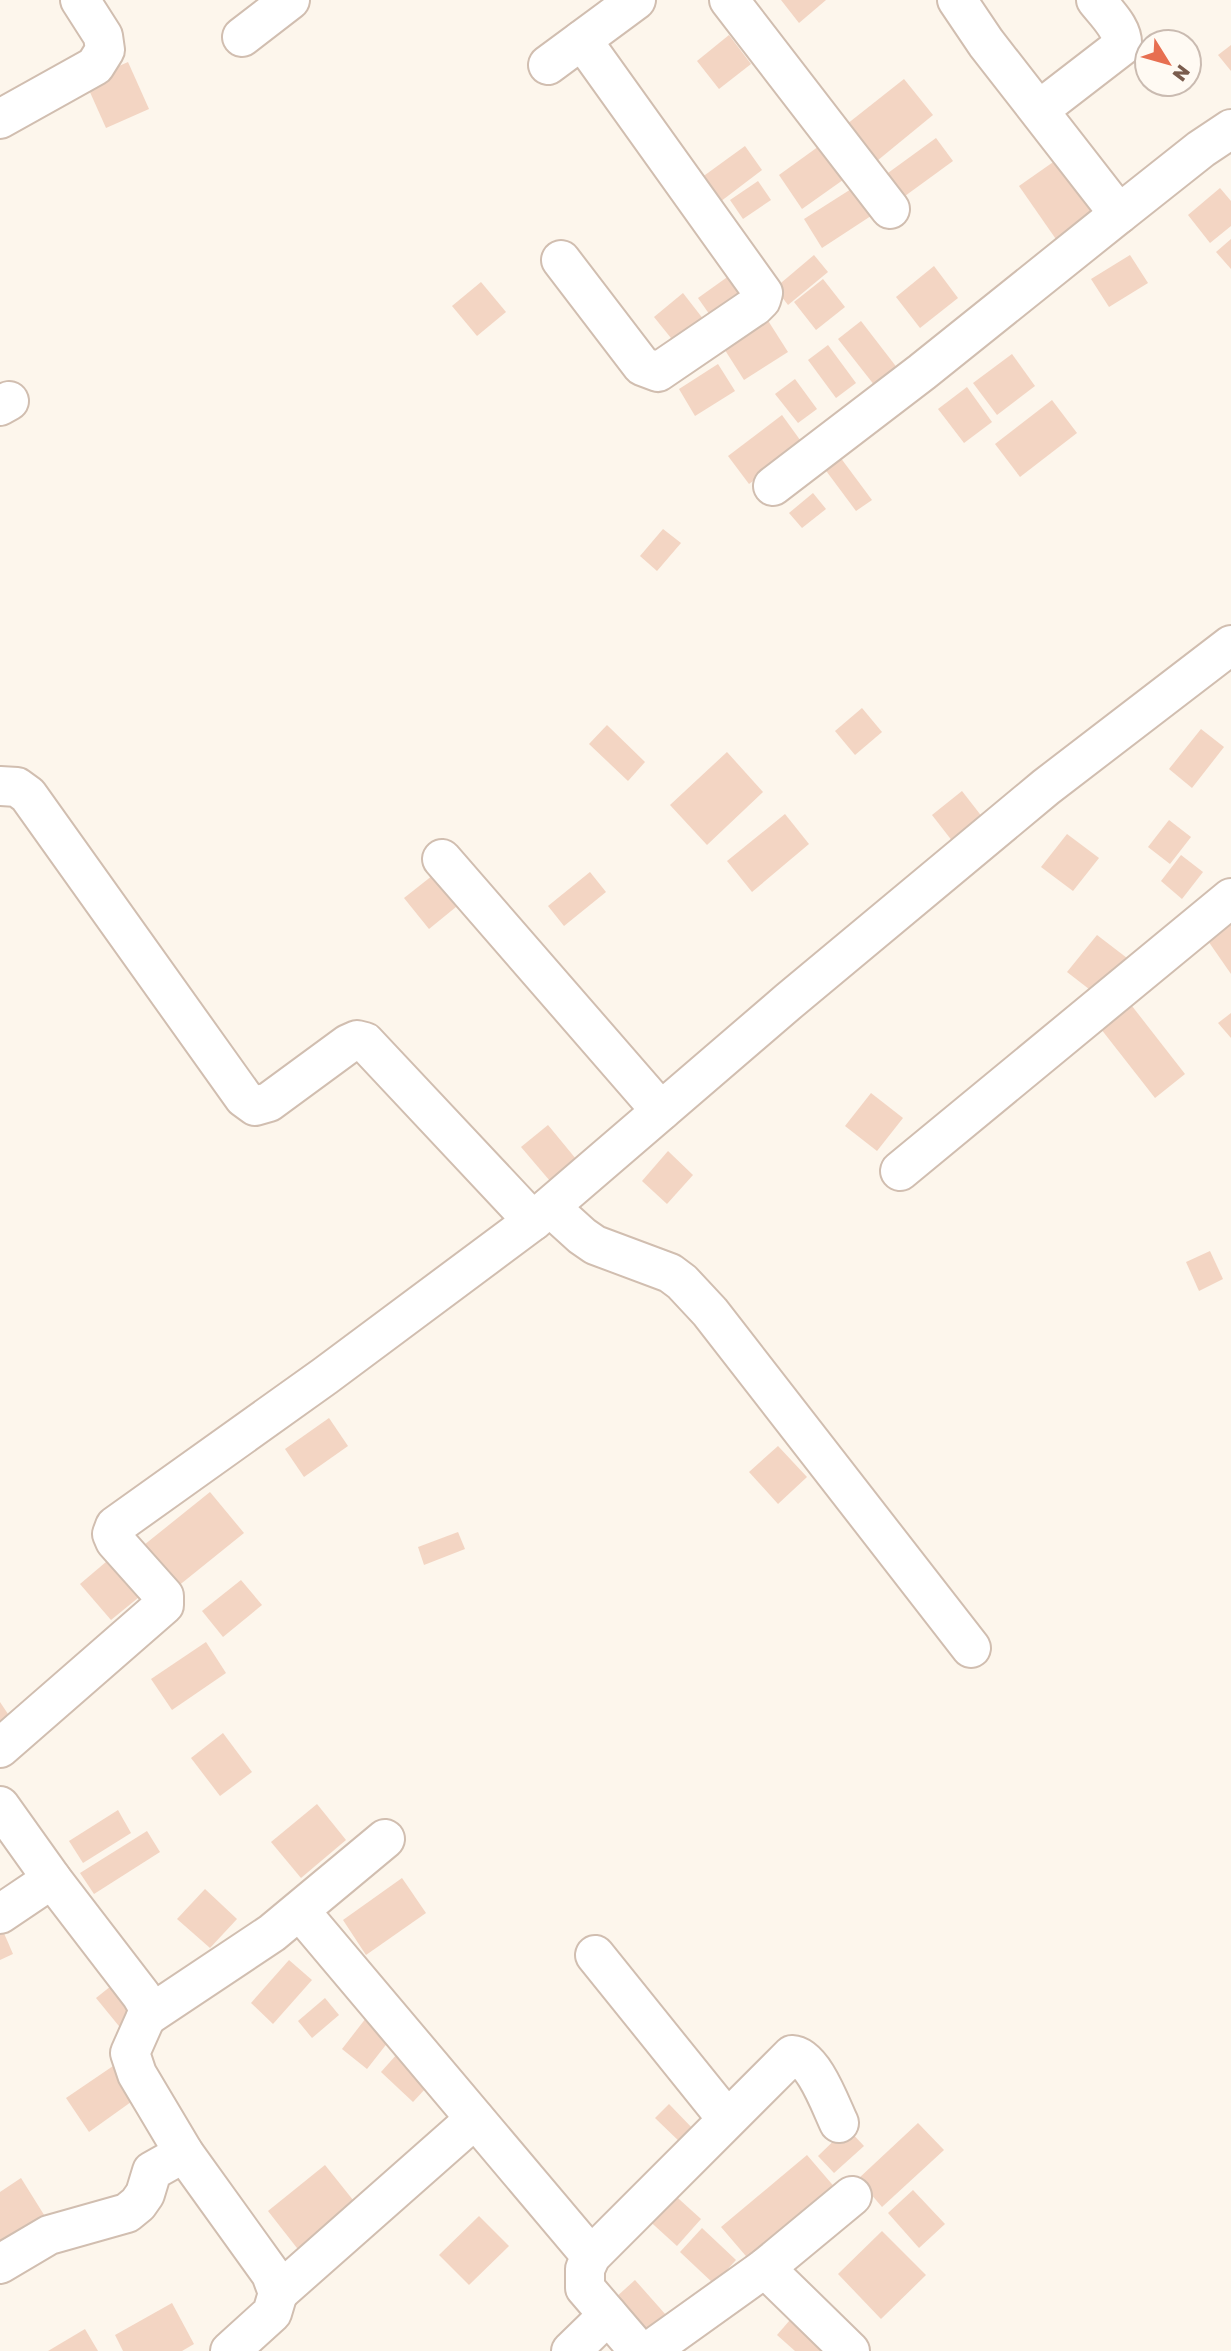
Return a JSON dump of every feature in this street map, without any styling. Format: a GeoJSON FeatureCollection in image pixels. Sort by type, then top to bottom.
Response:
{"type":"FeatureCollection","features":[{"type":"Feature","properties":{"kind":"street"},"geometry":{"type":"LineString","coordinates":[[0,119],[95,66],[105,50],[103,36],[79,0]]}},
{"type":"Feature","properties":{"kind":"street"},"geometry":{"type":"LineString","coordinates":[[243,37],[290,0]]}},
{"type":"Feature","properties":{"kind":"street"},"geometry":{"type":"LineString","coordinates":[[548,65],[636,0]]}},
{"type":"Feature","properties":{"kind":"street"},"geometry":{"type":"LineString","coordinates":[[729,0],[890,209]]}},
{"type":"Feature","properties":{"kind":"street"},"geometry":{"type":"LineString","coordinates":[[957,0],[1119,214]]}},
{"type":"Feature","properties":{"kind":"street"},"geometry":{"type":"LineString","coordinates":[[1039,110],[1122,46],[1123,38],[1119,30],[1096,0]]}},
{"type":"Feature","properties":{"kind":"street"},"geometry":{"type":"LineString","coordinates":[[561,260],[642,366],[658,372],[755,306],[763,293],[582,40]]}},
{"type":"Feature","properties":{"kind":"street"},"geometry":{"type":"LineString","coordinates":[[773,486],[922,372],[1201,149],[1231,129]]}},
{"type":"Feature","properties":{"kind":"street"},"geometry":{"type":"LineString","coordinates":[[0,1748],[164,1605],[164,1596],[115,1541],[115,1526],[325,1376],[542,1214],[789,1001],[1046,787],[1231,645]]}},
{"type":"Feature","properties":{"kind":"street"},"geometry":{"type":"LineString","coordinates":[[0,786],[17,787],[28,795],[244,1098],[255,1106],[269,1102],[348,1044],[357,1040],[365,1042],[542,1214],[595,1245],[670,1273],[697,1298],[971,1648]]}},
{"type":"Feature","properties":{"kind":"street"},"geometry":{"type":"LineString","coordinates":[[442,859],[661,1111]]}},
{"type":"Feature","properties":{"kind":"street"},"geometry":{"type":"LineString","coordinates":[[900,1171],[1231,898]]}},
{"type":"Feature","properties":{"kind":"street"},"geometry":{"type":"LineString","coordinates":[[0,1806],[148,2007],[130,2053],[137,2074],[184,2153],[271,2274],[278,2293]]}},
{"type":"Feature","properties":{"kind":"street"},"geometry":{"type":"LineString","coordinates":[[146,2017],[250,1949],[300,1911],[385,1839]]}},
{"type":"Feature","properties":{"kind":"street"},"geometry":{"type":"LineString","coordinates":[[0,1914],[52,1879]]}},
{"type":"Feature","properties":{"kind":"street"},"geometry":{"type":"LineString","coordinates":[[300,1911],[591,2256]]}},
{"type":"Feature","properties":{"kind":"street"},"geometry":{"type":"LineString","coordinates":[[595,1955],[727,2119]]}},
{"type":"Feature","properties":{"kind":"street"},"geometry":{"type":"LineString","coordinates":[[639,2351],[585,2288],[585,2269],[591,2256],[792,2055],[799,2055],[808,2063],[839,2123]]}},
{"type":"Feature","properties":{"kind":"street"},"geometry":{"type":"LineString","coordinates":[[230,2351],[272,2313],[278,2293],[475,2119]]}},
{"type":"Feature","properties":{"kind":"street"},"geometry":{"type":"LineString","coordinates":[[0,2264],[49,2235],[127,2213],[145,2194],[152,2171],[184,2153]]}},
{"type":"Feature","properties":{"kind":"street"},"geometry":{"type":"LineString","coordinates":[[649,2351],[765,2267],[852,2196]]}},
{"type":"Feature","properties":{"kind":"street"},"geometry":{"type":"LineString","coordinates":[[765,2267],[850,2351]]}},
{"type":"Feature","properties":{"kind":"street"},"geometry":{"type":"LineString","coordinates":[[571,2351],[608,2315]]}},
{"type":"Feature","properties":{"kind":"building"},"geometry":{"type":"Polygon","coordinates":[[[781,0],[826,0],[799,23],[781,0]]]}},
{"type":"Feature","properties":{"kind":"building"},"geometry":{"type":"Polygon","coordinates":[[[729,35],[751,64],[719,89],[697,61],[729,35]]]}},
{"type":"Feature","properties":{"kind":"building"},"geometry":{"type":"Polygon","coordinates":[[[1231,45],[1231,71],[1218,55],[1231,45]]]}},
{"type":"Feature","properties":{"kind":"building"},"geometry":{"type":"Polygon","coordinates":[[[128,62],[149,109],[106,128],[85,81],[128,62]]]}},
{"type":"Feature","properties":{"kind":"building"},"geometry":{"type":"Polygon","coordinates":[[[904,79],[933,115],[872,165],[842,128],[904,79]]]}},
{"type":"Feature","properties":{"kind":"building"},"geometry":{"type":"Polygon","coordinates":[[[833,136],[857,170],[802,209],[779,175],[833,136]]]}},
{"type":"Feature","properties":{"kind":"building"},"geometry":{"type":"Polygon","coordinates":[[[936,138],[953,161],[894,204],[877,181],[936,138]]]}},
{"type":"Feature","properties":{"kind":"building"},"geometry":{"type":"Polygon","coordinates":[[[745,146],[762,170],[712,208],[694,183],[745,146]]]}},
{"type":"Feature","properties":{"kind":"building"},"geometry":{"type":"Polygon","coordinates":[[[1069,151],[1109,210],[1060,245],[1019,186],[1069,151]]]}},
{"type":"Feature","properties":{"kind":"building"},"geometry":{"type":"Polygon","coordinates":[[[758,181],[771,200],[743,219],[730,200],[758,181]]]}},
{"type":"Feature","properties":{"kind":"building"},"geometry":{"type":"Polygon","coordinates":[[[859,184],[877,212],[822,248],[804,219],[859,184]]]}},
{"type":"Feature","properties":{"kind":"building"},"geometry":{"type":"Polygon","coordinates":[[[1220,188],[1231,201],[1231,226],[1210,243],[1188,215],[1220,188]]]}},
{"type":"Feature","properties":{"kind":"building"},"geometry":{"type":"Polygon","coordinates":[[[1231,239],[1231,269],[1216,252],[1231,239]]]}},
{"type":"Feature","properties":{"kind":"building"},"geometry":{"type":"Polygon","coordinates":[[[814,255],[828,272],[788,305],[775,288],[814,255]]]}},
{"type":"Feature","properties":{"kind":"building"},"geometry":{"type":"Polygon","coordinates":[[[1130,255],[1148,283],[1109,307],[1091,279],[1130,255]]]}},
{"type":"Feature","properties":{"kind":"building"},"geometry":{"type":"Polygon","coordinates":[[[934,266],[958,298],[920,328],[896,297],[934,266]]]}},
{"type":"Feature","properties":{"kind":"building"},"geometry":{"type":"Polygon","coordinates":[[[740,268],[755,288],[712,318],[698,298],[740,268]]]}},
{"type":"Feature","properties":{"kind":"building"},"geometry":{"type":"Polygon","coordinates":[[[823,279],[845,307],[816,330],[794,302],[823,279]]]}},
{"type":"Feature","properties":{"kind":"building"},"geometry":{"type":"Polygon","coordinates":[[[481,282],[506,312],[477,336],[452,306],[481,282]]]}},
{"type":"Feature","properties":{"kind":"building"},"geometry":{"type":"Polygon","coordinates":[[[683,293],[704,320],[675,343],[654,317],[683,293]]]}},
{"type":"Feature","properties":{"kind":"building"},"geometry":{"type":"Polygon","coordinates":[[[767,319],[788,352],[744,380],[723,347],[767,319]]]}},
{"type":"Feature","properties":{"kind":"building"},"geometry":{"type":"Polygon","coordinates":[[[861,321],[898,369],[875,386],[838,339],[861,321]]]}},
{"type":"Feature","properties":{"kind":"building"},"geometry":{"type":"Polygon","coordinates":[[[828,345],[856,383],[836,398],[808,360],[828,345]]]}},
{"type":"Feature","properties":{"kind":"building"},"geometry":{"type":"Polygon","coordinates":[[[1012,354],[1035,386],[997,415],[973,383],[1012,354]]]}},
{"type":"Feature","properties":{"kind":"building"},"geometry":{"type":"Polygon","coordinates":[[[718,364],[735,391],[695,416],[679,389],[718,364]]]}},
{"type":"Feature","properties":{"kind":"building"},"geometry":{"type":"Polygon","coordinates":[[[795,379],[817,409],[798,423],[775,394],[795,379]]]}},
{"type":"Feature","properties":{"kind":"building"},"geometry":{"type":"Polygon","coordinates":[[[967,387],[992,422],[964,443],[938,409],[967,387]]]}},
{"type":"Feature","properties":{"kind":"building"},"geometry":{"type":"Polygon","coordinates":[[[1052,400],[1077,433],[1020,477],[995,444],[1052,400]]]}},
{"type":"Feature","properties":{"kind":"building"},"geometry":{"type":"Polygon","coordinates":[[[782,415],[803,444],[749,484],[728,456],[782,415]]]}},
{"type":"Feature","properties":{"kind":"building"},"geometry":{"type":"Polygon","coordinates":[[[840,457],[872,500],[856,511],[824,468],[840,457]]]}},
{"type":"Feature","properties":{"kind":"building"},"geometry":{"type":"Polygon","coordinates":[[[813,493],[826,509],[802,528],[789,513],[813,493]]]}},
{"type":"Feature","properties":{"kind":"building"},"geometry":{"type":"Polygon","coordinates":[[[663,529],[681,543],[657,571],[640,556],[663,529]]]}},
{"type":"Feature","properties":{"kind":"building"},"geometry":{"type":"Polygon","coordinates":[[[862,708],[882,732],[855,755],[835,731],[862,708]]]}},
{"type":"Feature","properties":{"kind":"building"},"geometry":{"type":"Polygon","coordinates":[[[607,725],[645,762],[628,781],[589,744],[607,725]]]}},
{"type":"Feature","properties":{"kind":"building"},"geometry":{"type":"Polygon","coordinates":[[[1201,729],[1224,747],[1192,788],[1169,769],[1201,729]]]}},
{"type":"Feature","properties":{"kind":"building"},"geometry":{"type":"Polygon","coordinates":[[[727,752],[763,792],[707,845],[670,805],[727,752]]]}},
{"type":"Feature","properties":{"kind":"building"},"geometry":{"type":"Polygon","coordinates":[[[962,791],[983,818],[953,842],[932,815],[962,791]]]}},
{"type":"Feature","properties":{"kind":"building"},"geometry":{"type":"Polygon","coordinates":[[[785,814],[809,844],[752,892],[727,861],[785,814]]]}},
{"type":"Feature","properties":{"kind":"building"},"geometry":{"type":"Polygon","coordinates":[[[1169,820],[1191,837],[1170,864],[1148,847],[1169,820]]]}},
{"type":"Feature","properties":{"kind":"building"},"geometry":{"type":"Polygon","coordinates":[[[1067,834],[1099,858],[1073,891],[1041,867],[1067,834]]]}},
{"type":"Feature","properties":{"kind":"building"},"geometry":{"type":"Polygon","coordinates":[[[1181,855],[1203,872],[1182,899],[1161,881],[1181,855]]]}},
{"type":"Feature","properties":{"kind":"building"},"geometry":{"type":"Polygon","coordinates":[[[442,868],[467,898],[429,929],[404,898],[442,868]]]}},
{"type":"Feature","properties":{"kind":"building"},"geometry":{"type":"Polygon","coordinates":[[[590,872],[606,892],[564,926],[548,906],[590,872]]]}},
{"type":"Feature","properties":{"kind":"building"},"geometry":{"type":"Polygon","coordinates":[[[1231,921],[1231,974],[1206,938],[1231,921]]]}},
{"type":"Feature","properties":{"kind":"building"},"geometry":{"type":"Polygon","coordinates":[[[1097,935],[1127,958],[1098,996],[1067,972],[1097,935]]]}},
{"type":"Feature","properties":{"kind":"building"},"geometry":{"type":"Polygon","coordinates":[[[1132,1006],[1185,1074],[1155,1098],[1101,1029],[1132,1006]]]}},
{"type":"Feature","properties":{"kind":"building"},"geometry":{"type":"Polygon","coordinates":[[[1231,1013],[1231,1038],[1218,1023],[1231,1013]]]}},
{"type":"Feature","properties":{"kind":"building"},"geometry":{"type":"Polygon","coordinates":[[[871,1093],[903,1118],[877,1151],[845,1126],[871,1093]]]}},
{"type":"Feature","properties":{"kind":"building"},"geometry":{"type":"Polygon","coordinates":[[[548,1125],[576,1159],[550,1181],[521,1147],[548,1125]]]}},
{"type":"Feature","properties":{"kind":"building"},"geometry":{"type":"Polygon","coordinates":[[[668,1151],[693,1175],[667,1204],[642,1181],[668,1151]]]}},
{"type":"Feature","properties":{"kind":"building"},"geometry":{"type":"Polygon","coordinates":[[[1210,1251],[1223,1279],[1199,1291],[1186,1262],[1210,1251]]]}},
{"type":"Feature","properties":{"kind":"building"},"geometry":{"type":"Polygon","coordinates":[[[329,1418],[348,1446],[304,1477],[285,1449],[329,1418]]]}},
{"type":"Feature","properties":{"kind":"building"},"geometry":{"type":"Polygon","coordinates":[[[778,1446],[807,1477],[778,1504],[749,1472],[778,1446]]]}},
{"type":"Feature","properties":{"kind":"building"},"geometry":{"type":"Polygon","coordinates":[[[210,1492],[244,1533],[177,1587],[144,1545],[210,1492]]]}},
{"type":"Feature","properties":{"kind":"building"},"geometry":{"type":"Polygon","coordinates":[[[458,1532],[465,1549],[424,1565],[418,1547],[458,1532]]]}},
{"type":"Feature","properties":{"kind":"building"},"geometry":{"type":"Polygon","coordinates":[[[113,1556],[144,1593],[111,1620],[80,1584],[113,1556]]]}},
{"type":"Feature","properties":{"kind":"building"},"geometry":{"type":"Polygon","coordinates":[[[241,1580],[262,1605],[223,1637],[202,1611],[241,1580]]]}},
{"type":"Feature","properties":{"kind":"building"},"geometry":{"type":"Polygon","coordinates":[[[206,1642],[226,1673],[172,1710],[151,1679],[206,1642]]]}},
{"type":"Feature","properties":{"kind":"building"},"geometry":{"type":"Polygon","coordinates":[[[0,1702],[10,1717],[0,1724],[0,1702]]]}},
{"type":"Feature","properties":{"kind":"building"},"geometry":{"type":"Polygon","coordinates":[[[223,1733],[252,1772],[220,1796],[191,1758],[223,1733]]]}},
{"type":"Feature","properties":{"kind":"building"},"geometry":{"type":"Polygon","coordinates":[[[317,1804],[346,1840],[301,1878],[271,1842],[317,1804]]]}},
{"type":"Feature","properties":{"kind":"building"},"geometry":{"type":"Polygon","coordinates":[[[118,1810],[131,1833],[83,1863],[69,1841],[118,1810]]]}},
{"type":"Feature","properties":{"kind":"building"},"geometry":{"type":"Polygon","coordinates":[[[147,1831],[160,1852],[94,1894],[80,1873],[147,1831]]]}},
{"type":"Feature","properties":{"kind":"building"},"geometry":{"type":"Polygon","coordinates":[[[402,1878],[426,1913],[366,1955],[343,1920],[402,1878]]]}},
{"type":"Feature","properties":{"kind":"building"},"geometry":{"type":"Polygon","coordinates":[[[205,1889],[237,1919],[210,1948],[177,1919],[205,1889]]]}},
{"type":"Feature","properties":{"kind":"building"},"geometry":{"type":"Polygon","coordinates":[[[0,1924],[13,1954],[0,1960],[0,1924]]]}},
{"type":"Feature","properties":{"kind":"building"},"geometry":{"type":"Polygon","coordinates":[[[289,1960],[312,1980],[273,2024],[251,2003],[289,1960]]]}},
{"type":"Feature","properties":{"kind":"building"},"geometry":{"type":"Polygon","coordinates":[[[116,1982],[143,2015],[123,2031],[96,1998],[116,1982]]]}},
{"type":"Feature","properties":{"kind":"building"},"geometry":{"type":"Polygon","coordinates":[[[325,1998],[339,2015],[312,2038],[298,2021],[325,1998]]]}},
{"type":"Feature","properties":{"kind":"building"},"geometry":{"type":"Polygon","coordinates":[[[366,2018],[392,2037],[367,2069],[342,2049],[366,2018]]]}},
{"type":"Feature","properties":{"kind":"building"},"geometry":{"type":"Polygon","coordinates":[[[406,2044],[438,2075],[413,2102],[381,2072],[406,2044]]]}},
{"type":"Feature","properties":{"kind":"building"},"geometry":{"type":"Polygon","coordinates":[[[116,2064],[138,2097],[89,2132],[66,2098],[116,2064]]]}},
{"type":"Feature","properties":{"kind":"building"},"geometry":{"type":"Polygon","coordinates":[[[669,2104],[695,2131],[682,2144],[655,2118],[669,2104]]]}},
{"type":"Feature","properties":{"kind":"building"},"geometry":{"type":"Polygon","coordinates":[[[918,2123],[944,2150],[882,2207],[858,2179],[918,2123]]]}},
{"type":"Feature","properties":{"kind":"building"},"geometry":{"type":"Polygon","coordinates":[[[847,2128],[864,2146],[834,2173],[818,2156],[847,2128]]]}},
{"type":"Feature","properties":{"kind":"building"},"geometry":{"type":"Polygon","coordinates":[[[807,2155],[843,2197],[757,2269],[721,2227],[807,2155]]]}},
{"type":"Feature","properties":{"kind":"building"},"geometry":{"type":"Polygon","coordinates":[[[325,2165],[361,2210],[304,2257],[268,2211],[325,2165]]]}},
{"type":"Feature","properties":{"kind":"building"},"geometry":{"type":"Polygon","coordinates":[[[21,2178],[46,2218],[4,2245],[0,2240],[0,2192],[21,2178]]]}},
{"type":"Feature","properties":{"kind":"building"},"geometry":{"type":"Polygon","coordinates":[[[669,2190],[701,2219],[677,2246],[644,2216],[669,2190]]]}},
{"type":"Feature","properties":{"kind":"building"},"geometry":{"type":"Polygon","coordinates":[[[913,2190],[945,2224],[919,2248],[888,2213],[913,2190]]]}},
{"type":"Feature","properties":{"kind":"building"},"geometry":{"type":"Polygon","coordinates":[[[479,2216],[509,2246],[469,2285],[439,2255],[479,2216]]]}},
{"type":"Feature","properties":{"kind":"building"},"geometry":{"type":"Polygon","coordinates":[[[702,2228],[736,2260],[714,2284],[680,2252],[702,2228]]]}},
{"type":"Feature","properties":{"kind":"building"},"geometry":{"type":"Polygon","coordinates":[[[882,2231],[926,2275],[881,2319],[838,2274],[882,2231]]]}},
{"type":"Feature","properties":{"kind":"building"},"geometry":{"type":"Polygon","coordinates":[[[635,2280],[666,2315],[645,2333],[614,2299],[635,2280]]]}},
{"type":"Feature","properties":{"kind":"building"},"geometry":{"type":"Polygon","coordinates":[[[172,2303],[194,2344],[182,2351],[123,2351],[115,2335],[172,2303]]]}},
{"type":"Feature","properties":{"kind":"building"},"geometry":{"type":"Polygon","coordinates":[[[796,2313],[826,2351],[795,2351],[777,2335],[796,2313]]]}},
{"type":"Feature","properties":{"kind":"building"},"geometry":{"type":"Polygon","coordinates":[[[85,2329],[98,2351],[48,2351],[85,2329]]]}}]}
